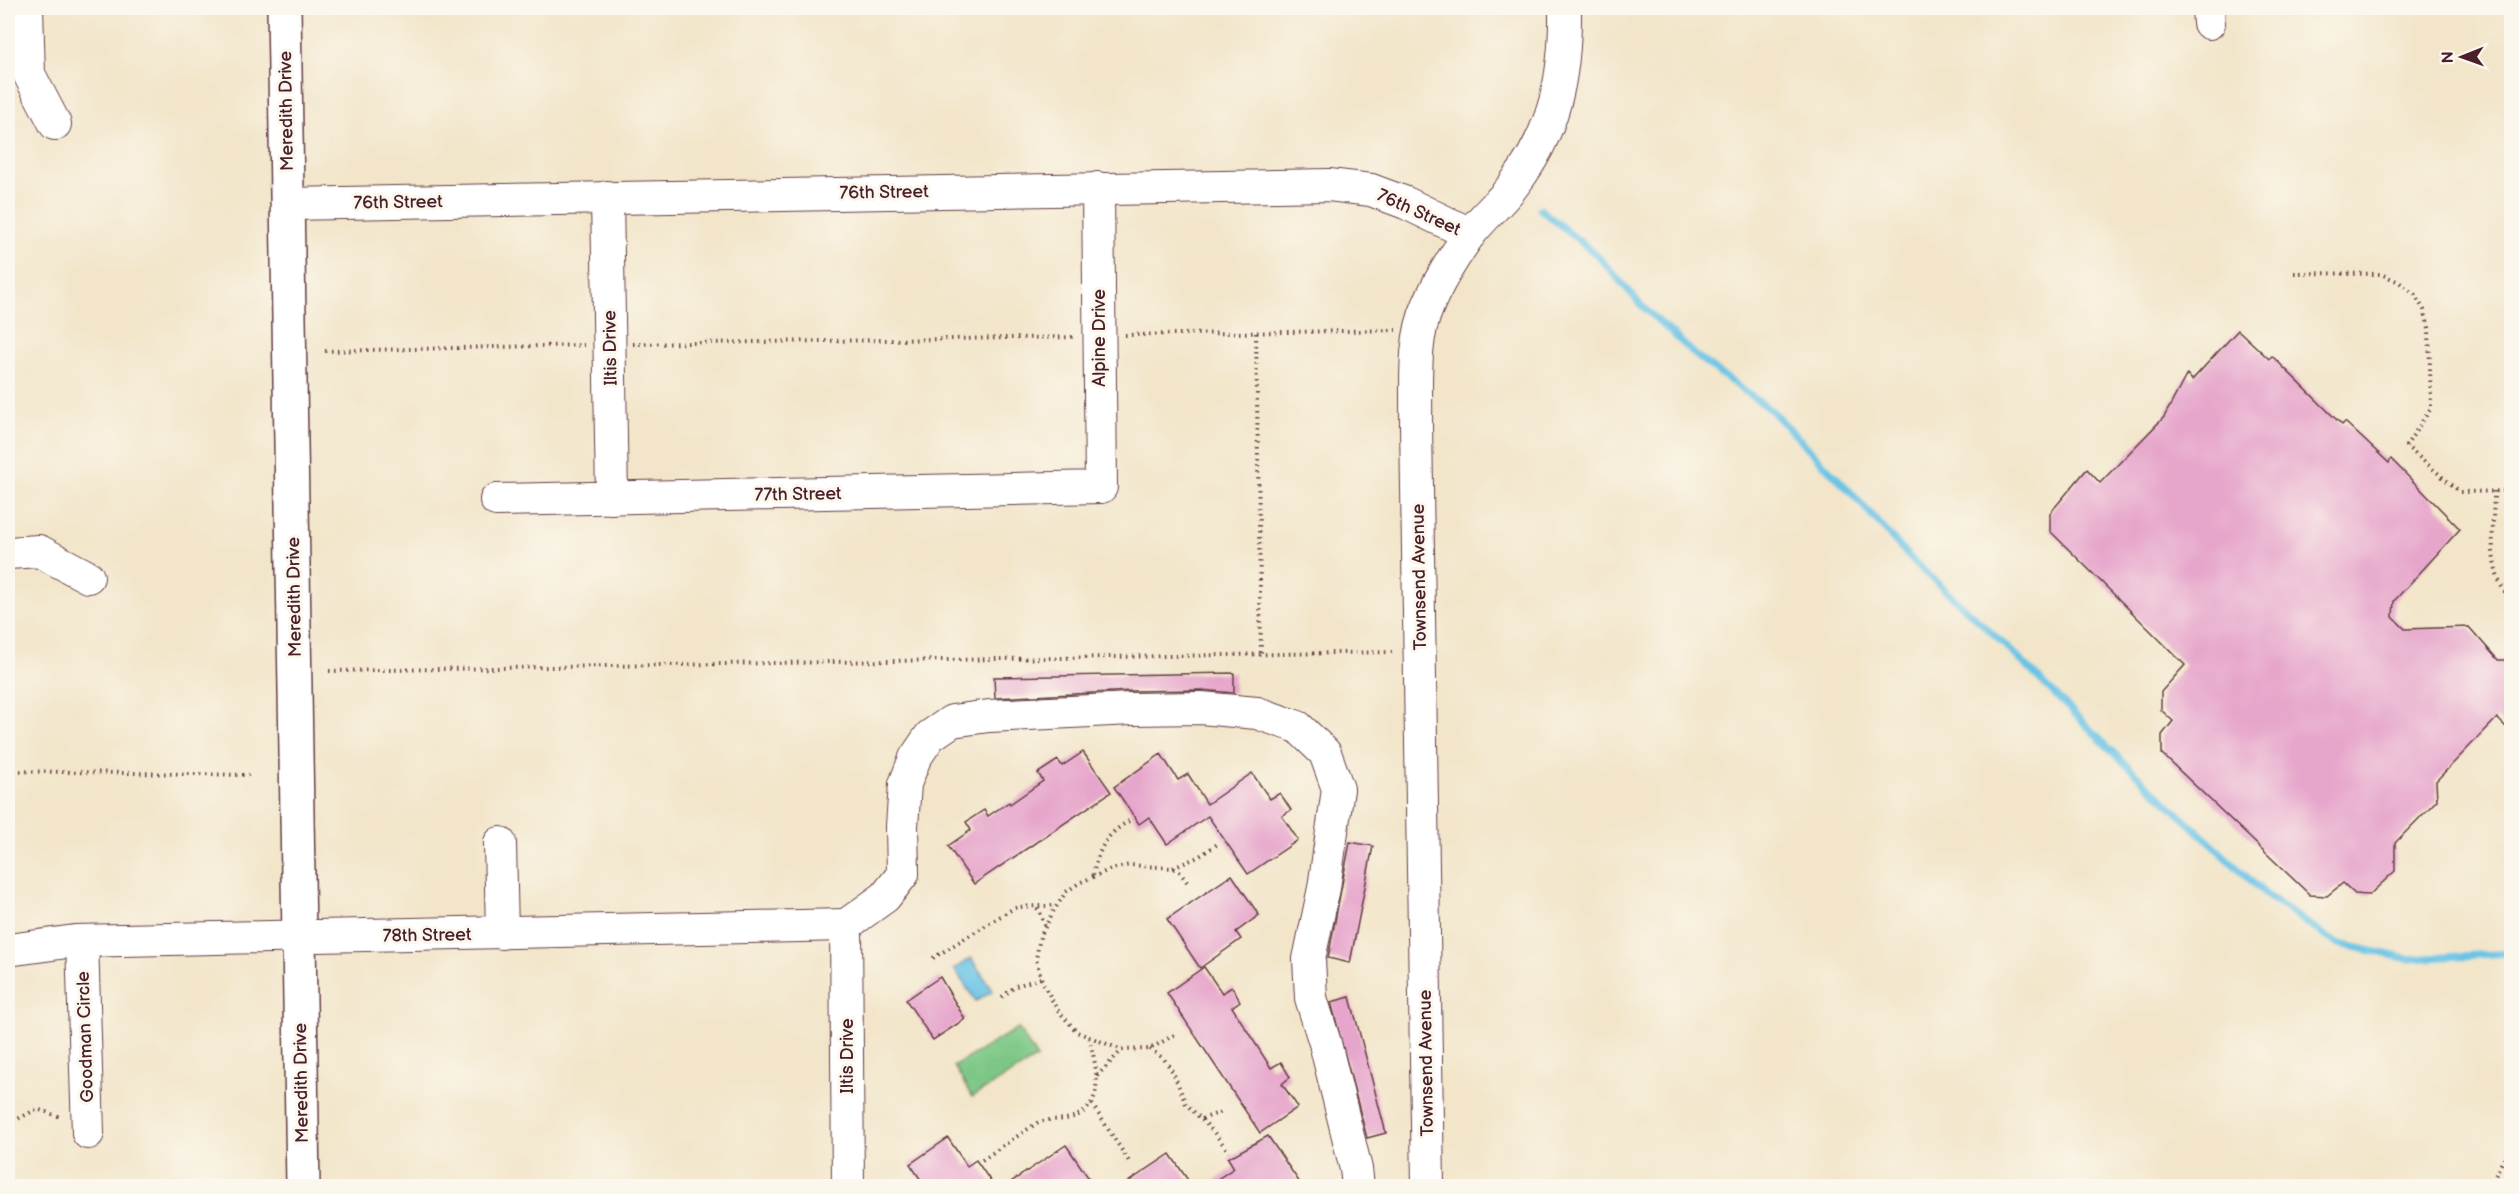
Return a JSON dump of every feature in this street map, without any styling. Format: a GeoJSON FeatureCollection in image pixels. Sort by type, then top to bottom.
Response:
{"type":"FeatureCollection","features":[{"type":"Feature","properties":{"kind":"main road","name":"Meredith Drive"},"geometry":{"type":"LineString","coordinates":[[284,8],[303,1186]]}},
{"type":"Feature","properties":{"kind":"street"},"geometry":{"type":"LineString","coordinates":[[27,8],[29,74],[55,124]]}},
{"type":"Feature","properties":{"kind":"street","name":"Townsend Avenue"},"geometry":{"type":"LineString","coordinates":[[1428,1186],[1416,423],[1421,330],[1428,306],[1470,234],[1513,186],[1538,146],[1559,91],[1564,57],[1565,8]]}},
{"type":"Feature","properties":{"kind":"street","name":"76th Street"},"geometry":{"type":"LineString","coordinates":[[288,204],[1329,184],[1371,190],[1470,234]]}},
{"type":"Feature","properties":{"kind":"street","name":"Alpine Drive"},"geometry":{"type":"LineString","coordinates":[[1098,188],[1101,487]]}},
{"type":"Feature","properties":{"kind":"street","name":"Iltis Drive"},"geometry":{"type":"LineString","coordinates":[[607,197],[612,498]]}},
{"type":"Feature","properties":{"kind":"street","name":"77th Street"},"geometry":{"type":"LineString","coordinates":[[496,500],[1101,487]]}},
{"type":"Feature","properties":{"kind":"street"},"geometry":{"type":"LineString","coordinates":[[8,553],[39,551],[88,577]]}},
{"type":"Feature","properties":{"kind":"street"},"geometry":{"type":"LineString","coordinates":[[846,925],[885,897],[903,874],[902,826],[905,784],[915,758],[930,736],[952,721],[988,716],[1201,708],[1257,713],[1298,728],[1325,753],[1338,789],[1326,876],[1310,959],[1311,998],[1334,1077],[1358,1186]]}},
{"type":"Feature","properties":{"kind":"street"},"geometry":{"type":"LineString","coordinates":[[500,843],[502,933]]}},
{"type":"Feature","properties":{"kind":"street","name":"Iltis Drive"},"geometry":{"type":"LineString","coordinates":[[846,925],[848,1186]]}},
{"type":"Feature","properties":{"kind":"street","name":"78th Street"},"geometry":{"type":"LineString","coordinates":[[8,950],[82,941],[846,925]]}},
{"type":"Feature","properties":{"kind":"street","name":"Goodman Circle"},"geometry":{"type":"LineString","coordinates":[[82,941],[88,1132]]}},
{"type":"Feature","properties":{"kind":"path"},"geometry":{"type":"LineString","coordinates":[[2294,273],[2381,274],[2399,282],[2415,295],[2424,310],[2429,328],[2431,408],[2406,446],[2460,492],[2511,491]]}},
{"type":"Feature","properties":{"kind":"path"},"geometry":{"type":"LineString","coordinates":[[325,351],[576,346],[610,341],[634,345],[903,339],[1099,338],[1128,335],[1421,330]]}},
{"type":"Feature","properties":{"kind":"path"},"geometry":{"type":"LineString","coordinates":[[1256,333],[1261,654]]}},
{"type":"Feature","properties":{"kind":"path"},"geometry":{"type":"LineString","coordinates":[[2494,491],[2495,566],[2498,583],[2511,600]]}},
{"type":"Feature","properties":{"kind":"path"},"geometry":{"type":"LineString","coordinates":[[329,671],[1392,652]]}},
{"type":"Feature","properties":{"kind":"path"},"geometry":{"type":"LineString","coordinates":[[8,771],[249,775]]}},
{"type":"Feature","properties":{"kind":"path"},"geometry":{"type":"LineString","coordinates":[[1093,876],[1098,852],[1104,842],[1116,828],[1129,821]]}},
{"type":"Feature","properties":{"kind":"path"},"geometry":{"type":"LineString","coordinates":[[1173,868],[1219,843]]}},
{"type":"Feature","properties":{"kind":"path"},"geometry":{"type":"LineString","coordinates":[[1174,1035],[1150,1049],[1122,1050],[1077,1032],[1056,1008],[1041,978],[1036,959],[1037,947],[1057,905],[1066,892],[1093,876],[1130,865],[1173,868],[1179,871],[1187,882]]}},
{"type":"Feature","properties":{"kind":"path"},"geometry":{"type":"LineString","coordinates":[[933,958],[1004,912],[1022,906],[1037,908],[1057,905]]}},
{"type":"Feature","properties":{"kind":"path"},"geometry":{"type":"LineString","coordinates":[[1037,908],[1045,928]]}},
{"type":"Feature","properties":{"kind":"path"},"geometry":{"type":"LineString","coordinates":[[1002,997],[1016,986],[1041,978]]}},
{"type":"Feature","properties":{"kind":"path"},"geometry":{"type":"LineString","coordinates":[[982,1160],[1037,1123],[1045,1120],[1068,1119],[1085,1112],[1092,1104],[1097,1076],[1088,1038]]}},
{"type":"Feature","properties":{"kind":"path"},"geometry":{"type":"LineString","coordinates":[[1150,1049],[1164,1059],[1173,1072],[1186,1104],[1202,1119],[1229,1152]]}},
{"type":"Feature","properties":{"kind":"path"},"geometry":{"type":"LineString","coordinates":[[1097,1076],[1122,1050]]}},
{"type":"Feature","properties":{"kind":"path"},"geometry":{"type":"LineString","coordinates":[[1092,1104],[1130,1163]]}},
{"type":"Feature","properties":{"kind":"path"},"geometry":{"type":"LineString","coordinates":[[8,1124],[37,1109],[56,1114],[88,1132]]}},
{"type":"Feature","properties":{"kind":"path"},"geometry":{"type":"LineString","coordinates":[[1202,1119],[1224,1111]]}},
{"type":"Feature","properties":{"kind":"path"},"geometry":{"type":"LineString","coordinates":[[2490,1186],[2511,1142]]}},
{"type":"Feature","properties":{"kind":"green space"},"geometry":{"type":"Polygon","coordinates":[[[1018,1028],[1037,1058],[972,1097],[954,1066],[1018,1028]]]}},
{"type":"Feature","properties":{"kind":"water"},"geometry":{"type":"Polygon","coordinates":[[[971,958],[993,991],[976,1001],[954,969],[971,958]]]}},
{"type":"Feature","properties":{"kind":"building"},"geometry":{"type":"Polygon","coordinates":[[[2238,330],[2269,359],[2272,356],[2342,425],[2345,422],[2389,463],[2391,459],[2460,529],[2394,601],[2393,617],[2405,629],[2469,627],[2498,660],[2511,660],[2511,732],[2497,718],[2436,781],[2437,800],[2395,843],[2395,871],[2369,895],[2355,894],[2343,883],[2327,896],[2310,895],[2162,754],[2162,735],[2173,721],[2161,710],[2161,692],[2185,665],[2050,531],[2050,513],[2087,469],[2100,483],[2164,417],[2187,374],[2192,380],[2238,330]]]}},
{"type":"Feature","properties":{"kind":"building"},"geometry":{"type":"Polygon","coordinates":[[[1234,673],[1234,693],[1201,690],[1132,691],[995,698],[994,677],[1234,673]]]}},
{"type":"Feature","properties":{"kind":"building"},"geometry":{"type":"Polygon","coordinates":[[[1083,752],[1111,792],[974,884],[948,846],[971,830],[966,822],[984,810],[988,816],[1009,802],[1010,804],[1043,781],[1038,773],[1058,760],[1062,766],[1083,752]]]}},
{"type":"Feature","properties":{"kind":"building"},"geometry":{"type":"Polygon","coordinates":[[[1161,754],[1178,780],[1188,774],[1207,804],[1252,773],[1270,799],[1280,793],[1291,810],[1282,816],[1298,840],[1248,874],[1208,816],[1167,844],[1149,817],[1139,824],[1114,787],[1161,754]]]}},
{"type":"Feature","properties":{"kind":"building"},"geometry":{"type":"Polygon","coordinates":[[[1350,842],[1373,846],[1350,963],[1328,958],[1350,842]]]}},
{"type":"Feature","properties":{"kind":"building"},"geometry":{"type":"Polygon","coordinates":[[[1232,875],[1259,915],[1236,932],[1241,939],[1200,968],[1167,919],[1232,875]]]}},
{"type":"Feature","properties":{"kind":"building"},"geometry":{"type":"Polygon","coordinates":[[[1204,967],[1222,993],[1232,987],[1240,1001],[1232,1007],[1271,1068],[1281,1062],[1290,1077],[1282,1084],[1298,1107],[1260,1133],[1167,993],[1204,967]]]}},
{"type":"Feature","properties":{"kind":"building"},"geometry":{"type":"Polygon","coordinates":[[[940,977],[965,1019],[933,1040],[906,1000],[940,977]]]}},
{"type":"Feature","properties":{"kind":"building"},"geometry":{"type":"Polygon","coordinates":[[[1350,997],[1386,1133],[1367,1138],[1331,1002],[1350,997]]]}},
{"type":"Feature","properties":{"kind":"building"},"geometry":{"type":"Polygon","coordinates":[[[1268,1136],[1302,1186],[1207,1186],[1234,1168],[1228,1158],[1268,1136]]]}},
{"type":"Feature","properties":{"kind":"building"},"geometry":{"type":"Polygon","coordinates":[[[948,1138],[967,1166],[976,1160],[994,1186],[925,1186],[910,1164],[948,1138]]]}},
{"type":"Feature","properties":{"kind":"building"},"geometry":{"type":"Polygon","coordinates":[[[1066,1145],[1094,1186],[1005,1186],[1039,1163],[1066,1145]]]}},
{"type":"Feature","properties":{"kind":"building"},"geometry":{"type":"Polygon","coordinates":[[[1170,1154],[1192,1186],[1122,1186],[1170,1154]]]}},
{"type":"Feature","properties":{"kind":"waterway"},"geometry":{"type":"LineString","coordinates":[[1540,209],[1598,256],[1641,305],[1700,359],[1772,411],[1849,490],[1910,558],[2005,645],[2124,763],[2270,898],[2336,943],[2408,959],[2512,953]]}}]}
